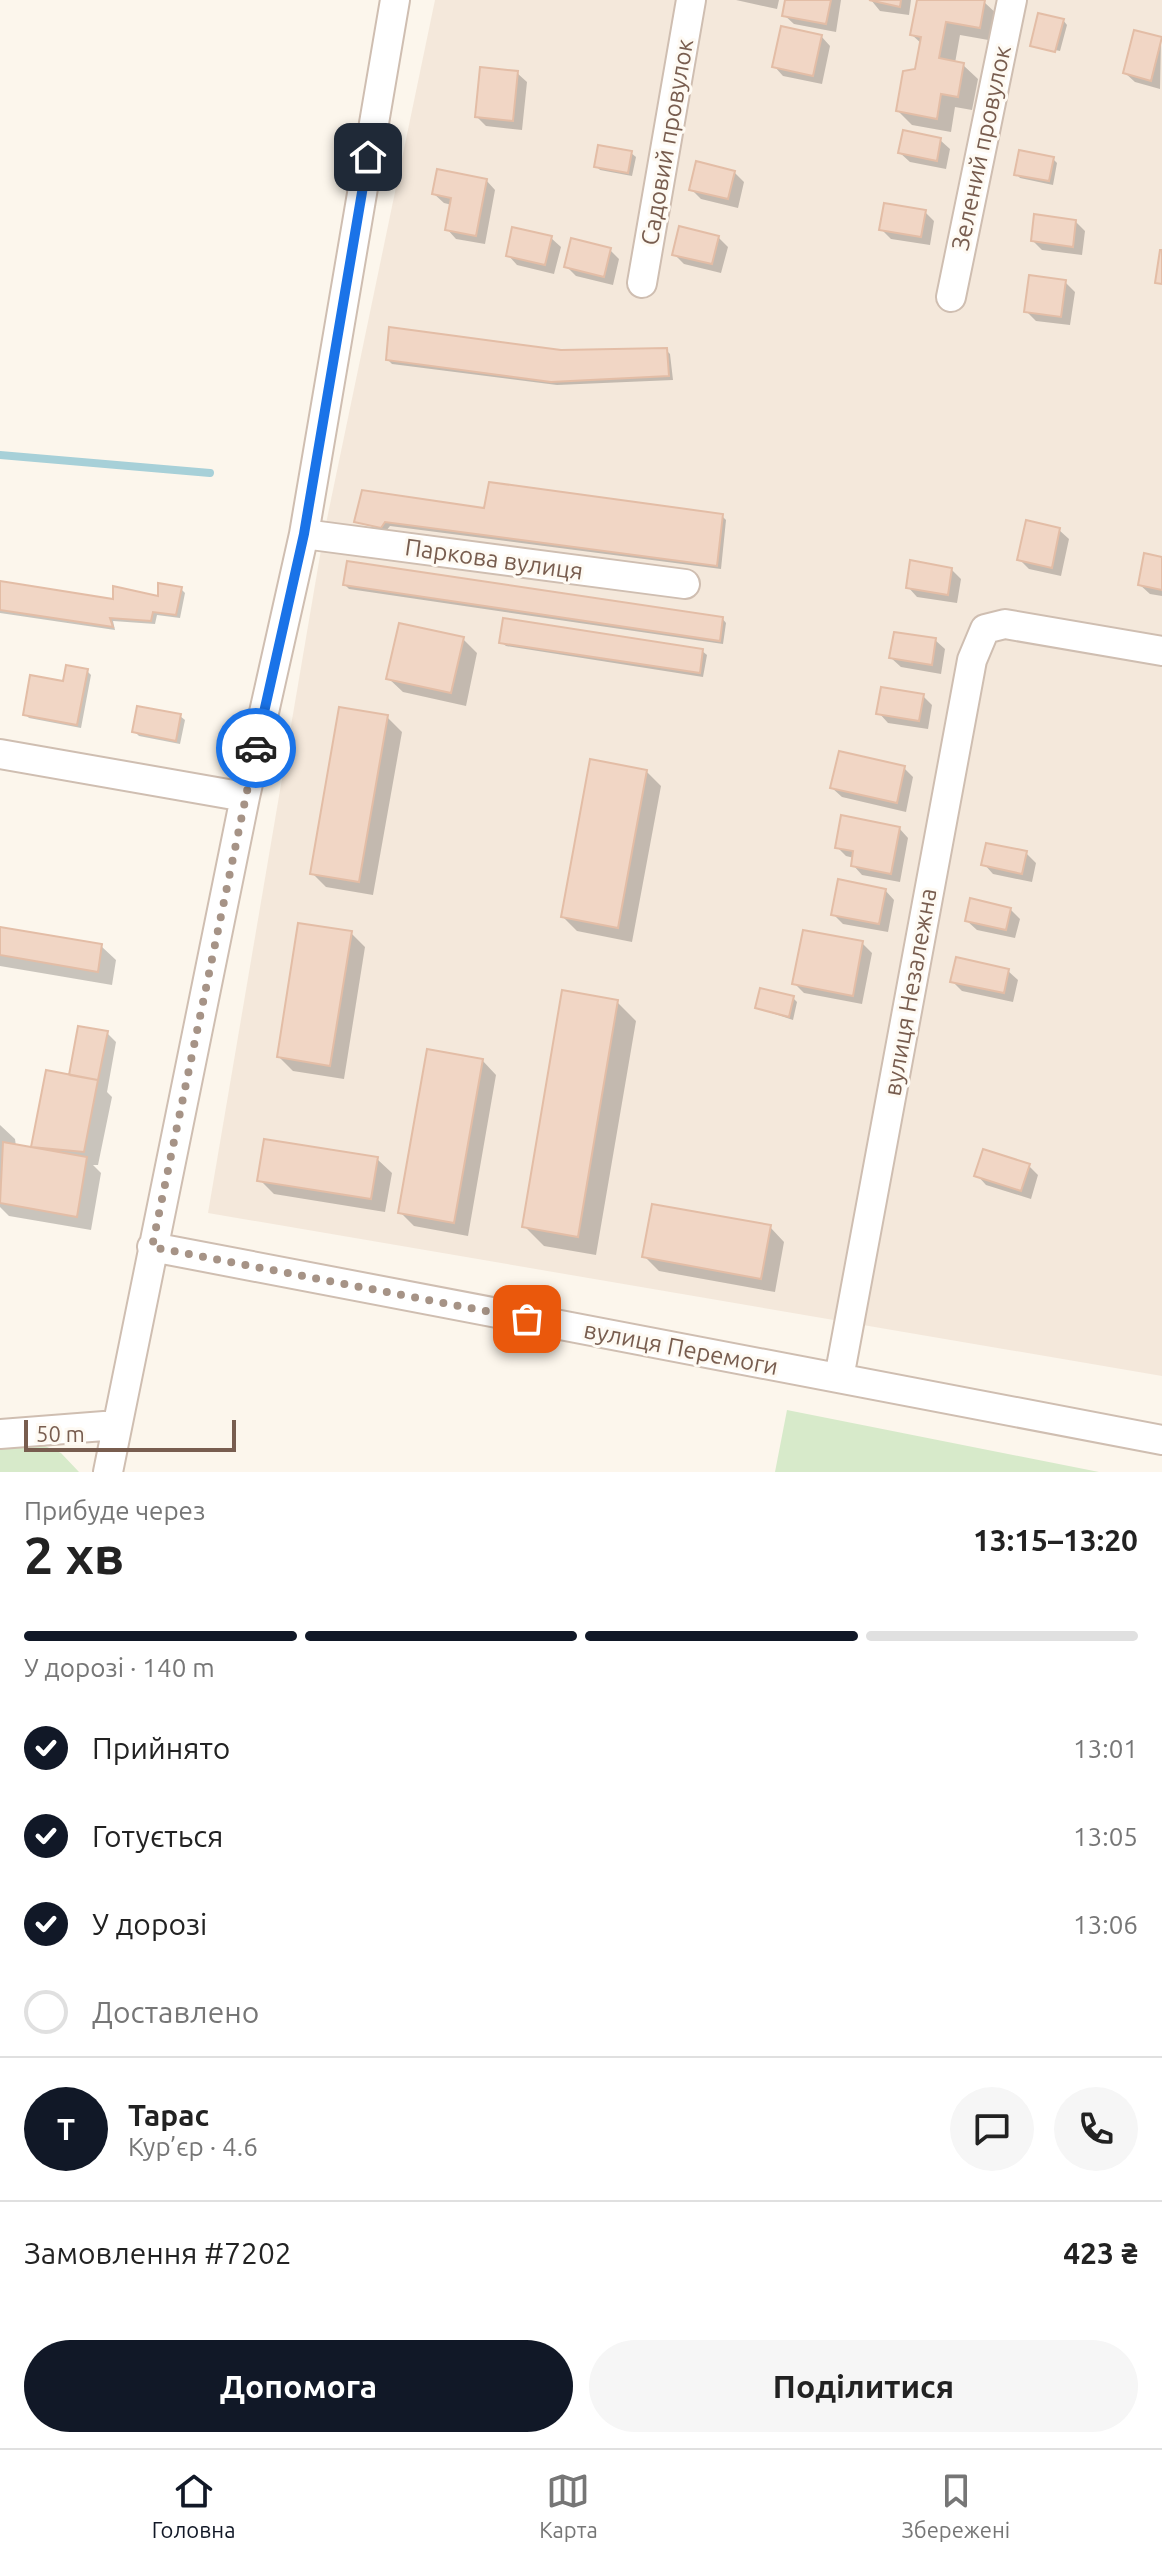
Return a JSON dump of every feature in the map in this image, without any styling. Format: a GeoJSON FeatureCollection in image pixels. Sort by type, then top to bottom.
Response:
{"type":"FeatureCollection","features":[{"type":"Feature","properties":{"kind":"street"},"geometry":{"type":"LineString","coordinates":[[108,1472],[245,797],[304,534],[395,0]]}},
{"type":"Feature","properties":{"kind":"street","name":"Садовий провулок"},"geometry":{"type":"LineString","coordinates":[[642,283],[691,0]]}},
{"type":"Feature","properties":{"kind":"street","name":"Зелений провулок"},"geometry":{"type":"LineString","coordinates":[[951,297],[1012,0]]}},
{"type":"Feature","properties":{"kind":"street","name":"Паркова вулиця"},"geometry":{"type":"LineString","coordinates":[[304,534],[685,584]]}},
{"type":"Feature","properties":{"kind":"street","name":"вулиця Незалежна"},"geometry":{"type":"LineString","coordinates":[[839,1378],[972,660],[985,629],[1005,624],[1162,651]]}},
{"type":"Feature","properties":{"kind":"street"},"geometry":{"type":"LineString","coordinates":[[0,754],[245,797]]}},
{"type":"Feature","properties":{"kind":"street","name":"вулиця Перемоги"},"geometry":{"type":"LineString","coordinates":[[152,1247],[1162,1440]]}},
{"type":"Feature","properties":{"kind":"street"},"geometry":{"type":"LineString","coordinates":[[0,1434],[117,1425]]}},
{"type":"Feature","properties":{"kind":"shaded area"},"geometry":{"type":"Polygon","coordinates":[[[435,0],[1162,0],[1162,1376],[208,1213],[323,538],[435,0]]]}},
{"type":"Feature","properties":{"kind":"green space"},"geometry":{"type":"Polygon","coordinates":[[[787,1410],[1099,1472],[775,1472],[787,1410]]]}},
{"type":"Feature","properties":{"kind":"green space"},"geometry":{"type":"Polygon","coordinates":[[[33,1441],[61,1453],[79,1472],[0,1472],[0,1446],[33,1441]]]}},
{"type":"Feature","properties":{"kind":"building"},"geometry":{"type":"Polygon","coordinates":[[[785,0],[831,0],[826,24],[782,16],[785,0]]]}},
{"type":"Feature","properties":{"kind":"building"},"geometry":{"type":"Polygon","coordinates":[[[869,0],[901,0],[900,7],[869,0]]]}},
{"type":"Feature","properties":{"kind":"building"},"geometry":{"type":"Polygon","coordinates":[[[917,0],[985,0],[980,28],[946,22],[939,58],[964,63],[958,97],[941,94],[937,119],[896,111],[903,71],[915,69],[921,37],[910,35],[917,0]]]}},
{"type":"Feature","properties":{"kind":"building"},"geometry":{"type":"Polygon","coordinates":[[[1038,13],[1064,19],[1055,52],[1030,46],[1038,13]]]}},
{"type":"Feature","properties":{"kind":"building"},"geometry":{"type":"Polygon","coordinates":[[[781,26],[822,35],[813,76],[772,67],[781,26]]]}},
{"type":"Feature","properties":{"kind":"building"},"geometry":{"type":"Polygon","coordinates":[[[1134,30],[1162,37],[1151,81],[1123,73],[1134,30]]]}},
{"type":"Feature","properties":{"kind":"building"},"geometry":{"type":"Polygon","coordinates":[[[480,67],[518,71],[513,121],[475,117],[480,67]]]}},
{"type":"Feature","properties":{"kind":"building"},"geometry":{"type":"Polygon","coordinates":[[[903,130],[941,138],[937,161],[898,153],[903,130]]]}},
{"type":"Feature","properties":{"kind":"building"},"geometry":{"type":"Polygon","coordinates":[[[598,145],[632,151],[628,173],[594,167],[598,145]]]}},
{"type":"Feature","properties":{"kind":"building"},"geometry":{"type":"Polygon","coordinates":[[[1019,150],[1054,157],[1049,181],[1014,175],[1019,150]]]}},
{"type":"Feature","properties":{"kind":"building"},"geometry":{"type":"Polygon","coordinates":[[[696,161],[735,171],[728,199],[689,190],[696,161]]]}},
{"type":"Feature","properties":{"kind":"building"},"geometry":{"type":"Polygon","coordinates":[[[437,169],[487,179],[476,236],[445,230],[451,198],[432,194],[437,169]]]}},
{"type":"Feature","properties":{"kind":"building"},"geometry":{"type":"Polygon","coordinates":[[[884,203],[926,210],[921,237],[879,230],[884,203]]]}},
{"type":"Feature","properties":{"kind":"building"},"geometry":{"type":"Polygon","coordinates":[[[1034,214],[1076,220],[1073,247],[1031,241],[1034,214]]]}},
{"type":"Feature","properties":{"kind":"building"},"geometry":{"type":"Polygon","coordinates":[[[679,226],[719,236],[712,264],[672,255],[679,226]]]}},
{"type":"Feature","properties":{"kind":"building"},"geometry":{"type":"Polygon","coordinates":[[[512,227],[552,236],[545,265],[506,256],[512,227]]]}},
{"type":"Feature","properties":{"kind":"building"},"geometry":{"type":"Polygon","coordinates":[[[571,238],[611,248],[604,277],[564,267],[571,238]]]}},
{"type":"Feature","properties":{"kind":"building"},"geometry":{"type":"Polygon","coordinates":[[[1162,250],[1162,284],[1155,283],[1162,250]]]}},
{"type":"Feature","properties":{"kind":"building"},"geometry":{"type":"Polygon","coordinates":[[[1029,275],[1066,280],[1061,317],[1024,312],[1029,275]]]}},
{"type":"Feature","properties":{"kind":"building"},"geometry":{"type":"Polygon","coordinates":[[[389,327],[561,350],[667,348],[669,376],[551,382],[386,360],[389,327]]]}},
{"type":"Feature","properties":{"kind":"building"},"geometry":{"type":"Polygon","coordinates":[[[489,482],[723,514],[717,566],[385,522],[381,528],[354,522],[362,490],[484,508],[489,482]]]}},
{"type":"Feature","properties":{"kind":"building"},"geometry":{"type":"Polygon","coordinates":[[[1026,520],[1060,528],[1052,568],[1017,560],[1026,520]]]}},
{"type":"Feature","properties":{"kind":"building"},"geometry":{"type":"Polygon","coordinates":[[[1144,553],[1162,557],[1162,590],[1138,585],[1144,553]]]}},
{"type":"Feature","properties":{"kind":"building"},"geometry":{"type":"Polygon","coordinates":[[[910,560],[952,568],[948,595],[906,588],[910,560]]]}},
{"type":"Feature","properties":{"kind":"building"},"geometry":{"type":"Polygon","coordinates":[[[347,561],[723,617],[720,641],[343,585],[347,561]]]}},
{"type":"Feature","properties":{"kind":"building"},"geometry":{"type":"Polygon","coordinates":[[[0,581],[113,599],[113,586],[158,596],[158,583],[182,587],[176,615],[153,612],[151,621],[110,618],[113,627],[0,610],[0,581]]]}},
{"type":"Feature","properties":{"kind":"building"},"geometry":{"type":"Polygon","coordinates":[[[503,618],[703,649],[700,673],[499,643],[503,618]]]}},
{"type":"Feature","properties":{"kind":"building"},"geometry":{"type":"Polygon","coordinates":[[[399,623],[464,637],[451,693],[386,679],[399,623]]]}},
{"type":"Feature","properties":{"kind":"building"},"geometry":{"type":"Polygon","coordinates":[[[894,632],[936,638],[932,665],[889,658],[894,632]]]}},
{"type":"Feature","properties":{"kind":"building"},"geometry":{"type":"Polygon","coordinates":[[[66,665],[88,669],[77,725],[23,715],[30,675],[63,681],[66,665]]]}},
{"type":"Feature","properties":{"kind":"building"},"geometry":{"type":"Polygon","coordinates":[[[881,687],[924,694],[919,721],[876,714],[881,687]]]}},
{"type":"Feature","properties":{"kind":"building"},"geometry":{"type":"Polygon","coordinates":[[[137,706],[181,714],[176,741],[132,732],[137,706]]]}},
{"type":"Feature","properties":{"kind":"building"},"geometry":{"type":"Polygon","coordinates":[[[339,707],[388,715],[359,882],[310,874],[339,707]]]}},
{"type":"Feature","properties":{"kind":"building"},"geometry":{"type":"Polygon","coordinates":[[[839,751],[905,766],[897,803],[830,788],[839,751]]]}},
{"type":"Feature","properties":{"kind":"building"},"geometry":{"type":"Polygon","coordinates":[[[590,759],[647,770],[618,928],[561,917],[590,759]]]}},
{"type":"Feature","properties":{"kind":"building"},"geometry":{"type":"Polygon","coordinates":[[[841,815],[900,827],[891,874],[851,866],[853,851],[835,848],[841,815]]]}},
{"type":"Feature","properties":{"kind":"building"},"geometry":{"type":"Polygon","coordinates":[[[986,843],[1027,851],[1022,874],[981,865],[986,843]]]}},
{"type":"Feature","properties":{"kind":"building"},"geometry":{"type":"Polygon","coordinates":[[[838,879],[886,889],[879,924],[831,915],[838,879]]]}},
{"type":"Feature","properties":{"kind":"building"},"geometry":{"type":"Polygon","coordinates":[[[970,898],[1011,908],[1006,930],[965,921],[970,898]]]}},
{"type":"Feature","properties":{"kind":"building"},"geometry":{"type":"Polygon","coordinates":[[[298,923],[352,931],[330,1066],[277,1057],[298,923]]]}},
{"type":"Feature","properties":{"kind":"building"},"geometry":{"type":"Polygon","coordinates":[[[0,927],[102,944],[98,972],[0,955],[0,927]]]}},
{"type":"Feature","properties":{"kind":"building"},"geometry":{"type":"Polygon","coordinates":[[[803,930],[863,941],[853,996],[792,984],[803,930]]]}},
{"type":"Feature","properties":{"kind":"building"},"geometry":{"type":"Polygon","coordinates":[[[956,957],[1009,969],[1004,993],[950,982],[956,957]]]}},
{"type":"Feature","properties":{"kind":"building"},"geometry":{"type":"Polygon","coordinates":[[[760,988],[794,996],[789,1017],[755,1008],[760,988]]]}},
{"type":"Feature","properties":{"kind":"building"},"geometry":{"type":"Polygon","coordinates":[[[562,990],[618,1000],[578,1237],[522,1227],[562,990]]]}},
{"type":"Feature","properties":{"kind":"building"},"geometry":{"type":"Polygon","coordinates":[[[78,1026],[108,1031],[98,1080],[69,1075],[78,1026]]]}},
{"type":"Feature","properties":{"kind":"building"},"geometry":{"type":"Polygon","coordinates":[[[427,1049],[483,1059],[454,1223],[398,1213],[427,1049]]]}},
{"type":"Feature","properties":{"kind":"building"},"geometry":{"type":"Polygon","coordinates":[[[46,1070],[98,1080],[84,1152],[31,1147],[46,1070]]]}},
{"type":"Feature","properties":{"kind":"building"},"geometry":{"type":"Polygon","coordinates":[[[264,1139],[378,1157],[371,1199],[257,1181],[264,1139]]]}},
{"type":"Feature","properties":{"kind":"building"},"geometry":{"type":"Polygon","coordinates":[[[3,1142],[87,1157],[77,1217],[0,1203],[3,1142]]]}},
{"type":"Feature","properties":{"kind":"building"},"geometry":{"type":"Polygon","coordinates":[[[983,1149],[1030,1164],[1021,1191],[974,1176],[983,1149]]]}},
{"type":"Feature","properties":{"kind":"building"},"geometry":{"type":"Polygon","coordinates":[[[652,1204],[771,1225],[761,1279],[642,1257],[652,1204]]]}},
{"type":"Feature","properties":{"kind":"waterway"},"geometry":{"type":"LineString","coordinates":[[0,455],[210,473]]}},
{"type":"Feature","properties":{"kind":"way so far"},"geometry":{"type":"LineString","coordinates":[[256,748],[152,1247],[527,1319]]}},
{"type":"Feature","properties":{"kind":"route"},"geometry":{"type":"LineString","coordinates":[[256,748],[304,534],[368,157]]}}]}
